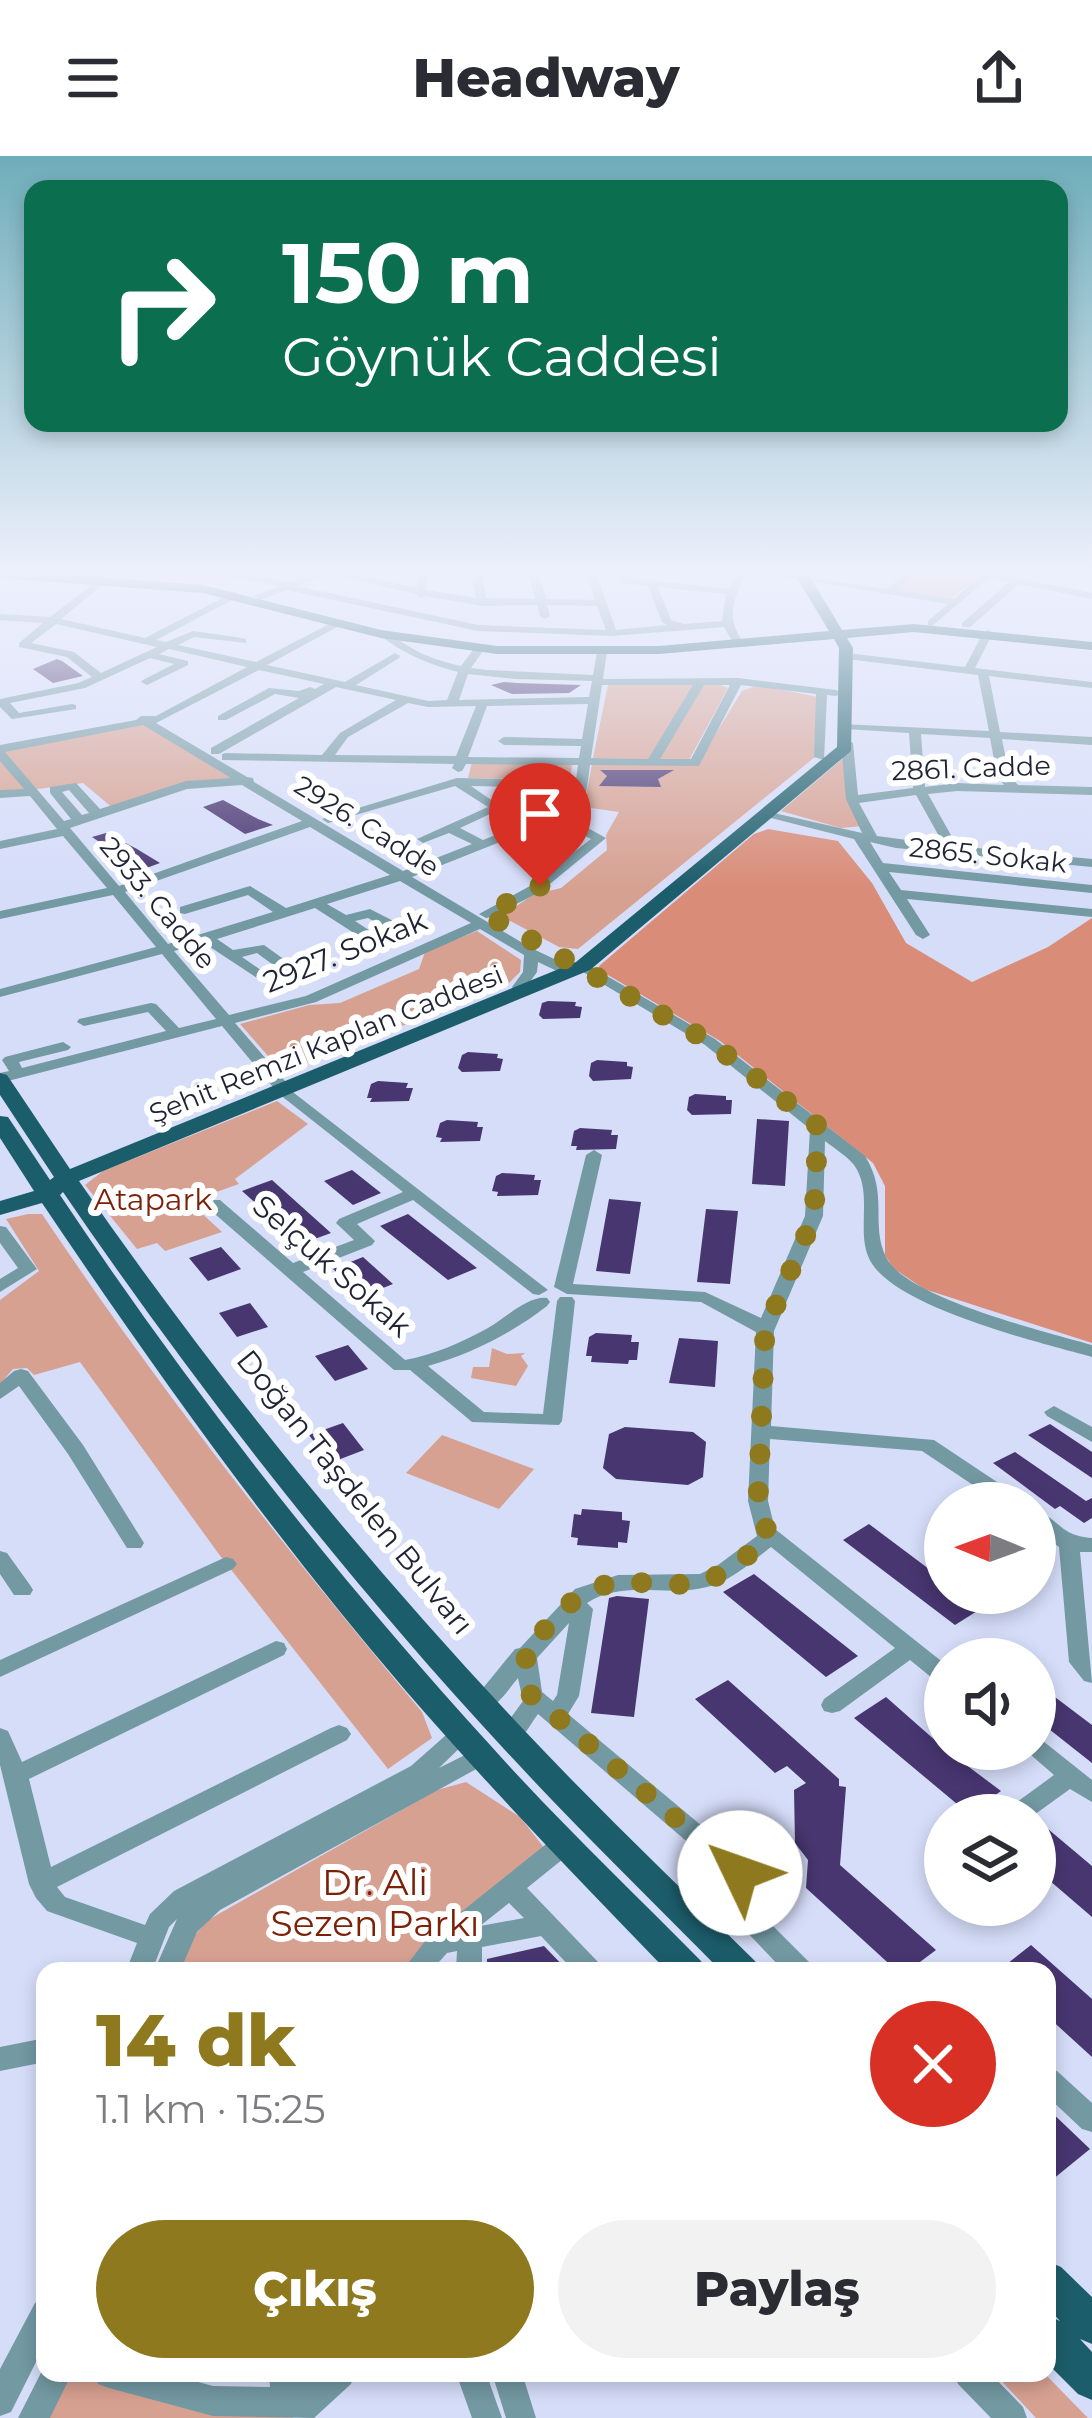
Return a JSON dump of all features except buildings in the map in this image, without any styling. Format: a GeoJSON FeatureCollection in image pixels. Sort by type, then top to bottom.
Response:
{"type":"FeatureCollection","features":[{"type":"Feature","properties":{"kind":"main road","name":"Şehit Remzi Kaplan Caddesi"},"geometry":{"type":"LineString","coordinates":[[760,814],[838,742],[829,692],[834,676]]}},
{"type":"Feature","properties":{"kind":"main road","name":"Şehit Remzi Kaplan Caddesi"},"geometry":{"type":"LineString","coordinates":[[0,1203],[572,967],[760,814],[846,735],[842,676]]}},
{"type":"Feature","properties":{"kind":"main road","name":"Şehit Remzi Kaplan Caddesi"},"geometry":{"type":"LineString","coordinates":[[282,1088],[572,967]]}},
{"type":"Feature","properties":{"kind":"main road","name":"Doğan Taşdelen Bulvarı"},"geometry":{"type":"LineString","coordinates":[[6,1076],[53,1182],[271,1503],[471,1745],[680,1962]]}},
{"type":"Feature","properties":{"kind":"main road","name":"Doğan Taşdelen Bulvarı"},"geometry":{"type":"LineString","coordinates":[[0,1122],[53,1182],[299,1493],[481,1704],[734,1962]]}},
{"type":"Feature","properties":{"kind":"main road"},"geometry":{"type":"LineString","coordinates":[[481,1704],[471,1745],[510,1735]]}},
{"type":"Feature","properties":{"kind":"main road"},"geometry":{"type":"LineString","coordinates":[[1056,2288],[1092,2325]]}},
{"type":"Feature","properties":{"kind":"main road"},"geometry":{"type":"LineString","coordinates":[[1056,2344],[1092,2380]]}},
{"type":"Feature","properties":{"kind":"street"},"geometry":{"type":"LineString","coordinates":[[98,676],[101,678]]}},
{"type":"Feature","properties":{"kind":"street"},"geometry":{"type":"LineString","coordinates":[[1,702],[105,676]]}},
{"type":"Feature","properties":{"kind":"street"},"geometry":{"type":"LineString","coordinates":[[147,682],[160,676]]}},
{"type":"Feature","properties":{"kind":"street"},"geometry":{"type":"LineString","coordinates":[[0,749],[150,719],[234,676]]}},
{"type":"Feature","properties":{"kind":"street"},"geometry":{"type":"LineString","coordinates":[[302,676],[451,706],[595,700]]}},
{"type":"Feature","properties":{"kind":"street"},"geometry":{"type":"LineString","coordinates":[[222,718],[273,690],[300,695],[352,676]]}},
{"type":"Feature","properties":{"kind":"street"},"geometry":{"type":"LineString","coordinates":[[451,706],[462,676]]}},
{"type":"Feature","properties":{"kind":"street"},"geometry":{"type":"LineString","coordinates":[[549,676],[738,682],[829,692]]}},
{"type":"Feature","properties":{"kind":"street"},"geometry":{"type":"LineString","coordinates":[[0,993],[167,951],[409,873],[507,836],[520,842],[558,822],[578,803],[599,676]]}},
{"type":"Feature","properties":{"kind":"street"},"geometry":{"type":"LineString","coordinates":[[983,676],[1004,776],[1012,787]]}},
{"type":"Feature","properties":{"kind":"street"},"geometry":{"type":"LineString","coordinates":[[1012,676],[1092,685]]}},
{"type":"Feature","properties":{"kind":"street"},"geometry":{"type":"LineString","coordinates":[[652,762],[700,682]]}},
{"type":"Feature","properties":{"kind":"street"},"geometry":{"type":"LineString","coordinates":[[220,754],[694,763],[738,682]]}},
{"type":"Feature","properties":{"kind":"street"},"geometry":{"type":"LineString","coordinates":[[220,754],[335,683]]}},
{"type":"Feature","properties":{"kind":"street"},"geometry":{"type":"LineString","coordinates":[[326,758],[344,735],[406,699]]}},
{"type":"Feature","properties":{"kind":"street"},"geometry":{"type":"LineString","coordinates":[[1,702],[16,717],[72,707]]}},
{"type":"Feature","properties":{"kind":"street"},"geometry":{"type":"LineString","coordinates":[[454,782],[482,705]]}},
{"type":"Feature","properties":{"kind":"street","name":"2926. Cadde"},"geometry":{"type":"LineString","coordinates":[[150,719],[220,754],[531,954],[572,967]]}},
{"type":"Feature","properties":{"kind":"street","name":"2926. Cadde"},"geometry":{"type":"LineString","coordinates":[[150,719],[249,782],[321,820]]}},
{"type":"Feature","properties":{"kind":"street"},"geometry":{"type":"LineString","coordinates":[[915,729],[920,790],[953,850]]}},
{"type":"Feature","properties":{"kind":"street"},"geometry":{"type":"LineString","coordinates":[[922,935],[866,838],[852,799],[846,735],[915,729],[1092,741]]}},
{"type":"Feature","properties":{"kind":"street"},"geometry":{"type":"LineString","coordinates":[[504,741],[588,743]]}},
{"type":"Feature","properties":{"kind":"street","name":"2933. Cadde"},"geometry":{"type":"LineString","coordinates":[[0,749],[282,1088],[540,1296]]}},
{"type":"Feature","properties":{"kind":"street"},"geometry":{"type":"LineString","coordinates":[[0,845],[76,815],[114,809],[186,785],[249,782]]}},
{"type":"Feature","properties":{"kind":"street"},"geometry":{"type":"LineString","coordinates":[[423,839],[497,808],[454,782]]}},
{"type":"Feature","properties":{"kind":"street"},"geometry":{"type":"LineString","coordinates":[[0,915],[116,891],[321,820],[454,782],[582,784]]}},
{"type":"Feature","properties":{"kind":"street"},"geometry":{"type":"LineString","coordinates":[[76,815],[54,790],[72,786],[93,810]]}},
{"type":"Feature","properties":{"kind":"street","name":"2861. Cadde"},"geometry":{"type":"LineString","coordinates":[[852,799],[920,790],[1092,791]]}},
{"type":"Feature","properties":{"kind":"street"},"geometry":{"type":"LineString","coordinates":[[0,794],[33,792]]}},
{"type":"Feature","properties":{"kind":"street"},"geometry":{"type":"LineString","coordinates":[[760,814],[866,838],[1092,863]]}},
{"type":"Feature","properties":{"kind":"street","name":"2927. Sokak"},"geometry":{"type":"LineString","coordinates":[[6,1076],[321,996],[536,889],[601,837],[558,822]]}},
{"type":"Feature","properties":{"kind":"street"},"geometry":{"type":"LineString","coordinates":[[450,828],[483,845]]}},
{"type":"Feature","properties":{"kind":"street"},"geometry":{"type":"LineString","coordinates":[[1037,907],[1043,859]]}},
{"type":"Feature","properties":{"kind":"street","name":"2865. Sokak"},"geometry":{"type":"LineString","coordinates":[[879,867],[1092,890]]}},
{"type":"Feature","properties":{"kind":"street"},"geometry":{"type":"LineString","coordinates":[[185,910],[250,890],[284,913]]}},
{"type":"Feature","properties":{"kind":"street"},"geometry":{"type":"LineString","coordinates":[[896,894],[1092,913]]}},
{"type":"Feature","properties":{"kind":"street"},"geometry":{"type":"LineString","coordinates":[[316,903],[344,920]]}},
{"type":"Feature","properties":{"kind":"street","name":"2926. Cadde"},"geometry":{"type":"LineString","coordinates":[[483,919],[572,967]]}},
{"type":"Feature","properties":{"kind":"street"},"geometry":{"type":"LineString","coordinates":[[206,938],[231,955]]}},
{"type":"Feature","properties":{"kind":"street"},"geometry":{"type":"LineString","coordinates":[[519,987],[530,972],[531,954]]}},
{"type":"Feature","properties":{"kind":"street"},"geometry":{"type":"LineString","coordinates":[[572,967],[607,980],[710,1042],[866,1169],[875,1251],[896,1282],[924,1296],[1092,1351]]}},
{"type":"Feature","properties":{"kind":"street"},"geometry":{"type":"LineString","coordinates":[[84,1022],[151,1007],[179,1046],[213,1037]]}},
{"type":"Feature","properties":{"kind":"street"},"geometry":{"type":"LineString","coordinates":[[6,1076],[10,1060],[63,1047]]}},
{"type":"Feature","properties":{"kind":"street"},"geometry":{"type":"LineString","coordinates":[[818,1126],[814,1216],[765,1331],[758,1501],[769,1538],[924,1660]]}},
{"type":"Feature","properties":{"kind":"street"},"geometry":{"type":"LineString","coordinates":[[414,1364],[478,1418],[552,1421],[565,1293],[594,1155]]}},
{"type":"Feature","properties":{"kind":"street"},"geometry":{"type":"LineString","coordinates":[[289,1270],[367,1241],[345,1222],[415,1193]]}},
{"type":"Feature","properties":{"kind":"street","name":"Selçuk Sokak"},"geometry":{"type":"LineString","coordinates":[[214,1204],[401,1366],[518,1319],[540,1296]]}},
{"type":"Feature","properties":{"kind":"street"},"geometry":{"type":"LineString","coordinates":[[0,1231],[28,1269],[0,1287]]}},
{"type":"Feature","properties":{"kind":"street"},"geometry":{"type":"LineString","coordinates":[[540,1296],[706,1297],[742,1313],[765,1331]]}},
{"type":"Feature","properties":{"kind":"street"},"geometry":{"type":"LineString","coordinates":[[0,1393],[21,1376],[76,1450],[134,1544]]}},
{"type":"Feature","properties":{"kind":"street"},"geometry":{"type":"LineString","coordinates":[[1054,1412],[1092,1436]]}},
{"type":"Feature","properties":{"kind":"street"},"geometry":{"type":"LineString","coordinates":[[761,1432],[927,1445],[982,1482]]}},
{"type":"Feature","properties":{"kind":"street"},"geometry":{"type":"LineString","coordinates":[[481,1704],[571,1603],[591,1590],[625,1581],[703,1581],[769,1538]]}},
{"type":"Feature","properties":{"kind":"street"},"geometry":{"type":"LineString","coordinates":[[1081,1545],[1079,1662],[1092,1675]]}},
{"type":"Feature","properties":{"kind":"street"},"geometry":{"type":"LineString","coordinates":[[0,1558],[22,1589]]}},
{"type":"Feature","properties":{"kind":"street"},"geometry":{"type":"LineString","coordinates":[[0,1669],[226,1564]]}},
{"type":"Feature","properties":{"kind":"street"},"geometry":{"type":"LineString","coordinates":[[510,1735],[545,1707],[568,1696],[582,1609]]}},
{"type":"Feature","properties":{"kind":"street"},"geometry":{"type":"LineString","coordinates":[[16,1775],[275,1649]]}},
{"type":"Feature","properties":{"kind":"street"},"geometry":{"type":"LineString","coordinates":[[832,1705],[910,1649]]}},
{"type":"Feature","properties":{"kind":"street"},"geometry":{"type":"LineString","coordinates":[[523,1655],[529,1662],[529,1691],[736,1869],[746,1887],[752,1921],[792,1962]]}},
{"type":"Feature","properties":{"kind":"street"},"geometry":{"type":"LineString","coordinates":[[41,1884],[339,1734]]}},
{"type":"Feature","properties":{"kind":"street"},"geometry":{"type":"LineString","coordinates":[[0,1737],[16,1775],[41,1884],[56,1904],[150,1937]]}},
{"type":"Feature","properties":{"kind":"street"},"geometry":{"type":"LineString","coordinates":[[142,1962],[165,1914],[184,1898],[471,1745]]}},
{"type":"Feature","properties":{"kind":"street"},"geometry":{"type":"LineString","coordinates":[[171,1962],[182,1933],[211,1903],[471,1745]]}},
{"type":"Feature","properties":{"kind":"street"},"geometry":{"type":"LineString","coordinates":[[1056,1765],[1092,1793]]}},
{"type":"Feature","properties":{"kind":"street"},"geometry":{"type":"LineString","coordinates":[[1046,1794],[1070,1776]]}},
{"type":"Feature","properties":{"kind":"street"},"geometry":{"type":"LineString","coordinates":[[423,1962],[564,1844]]}},
{"type":"Feature","properties":{"kind":"street"},"geometry":{"type":"LineString","coordinates":[[510,1887],[582,1962]]}},
{"type":"Feature","properties":{"kind":"street"},"geometry":{"type":"LineString","coordinates":[[441,1943],[546,1924]]}},
{"type":"Feature","properties":{"kind":"street"},"geometry":{"type":"LineString","coordinates":[[470,1938],[470,1962]]}},
{"type":"Feature","properties":{"kind":"street"},"geometry":{"type":"LineString","coordinates":[[0,2059],[36,2052]]}},
{"type":"Feature","properties":{"kind":"street"},"geometry":{"type":"LineString","coordinates":[[1056,2088],[1092,2120]]}},
{"type":"Feature","properties":{"kind":"street"},"geometry":{"type":"LineString","coordinates":[[0,2401],[36,2331]]}},
{"type":"Feature","properties":{"kind":"street"},"geometry":{"type":"LineString","coordinates":[[33,2418],[52,2382]]}},
{"type":"Feature","properties":{"kind":"street"},"geometry":{"type":"LineString","coordinates":[[142,2382],[213,2401],[288,2398],[321,2382]]}},
{"type":"Feature","properties":{"kind":"street"},"geometry":{"type":"LineString","coordinates":[[474,2382],[487,2418]]}},
{"type":"Feature","properties":{"kind":"street"},"geometry":{"type":"LineString","coordinates":[[510,2382],[520,2418]]}},
{"type":"Feature","properties":{"kind":"street"},"geometry":{"type":"LineString","coordinates":[[978,2382],[1012,2418]]}},
{"type":"Feature","properties":{"kind":"green space"},"geometry":{"type":"Polygon","coordinates":[[[608,685],[728,688],[689,760],[593,758],[608,685]]]}},
{"type":"Feature","properties":{"kind":"green space"},"geometry":{"type":"Polygon","coordinates":[[[758,685],[818,697],[815,757],[578,949],[559,947],[501,916],[533,895],[561,888],[607,850],[606,835],[619,812],[584,807],[592,764],[697,764],[742,691],[758,685]]]}},
{"type":"Feature","properties":{"kind":"green space"},"geometry":{"type":"Polygon","coordinates":[[[148,722],[249,781],[186,785],[114,809],[83,783],[0,794],[0,749],[148,722]]]}},
{"type":"Feature","properties":{"kind":"green space"},"geometry":{"type":"Polygon","coordinates":[[[848,754],[863,826],[841,828],[781,811],[848,754]]]}},
{"type":"Feature","properties":{"kind":"green space"},"geometry":{"type":"Polygon","coordinates":[[[472,762],[572,764],[570,780],[468,778],[472,762]]]}},
{"type":"Feature","properties":{"kind":"green space"},"geometry":{"type":"Polygon","coordinates":[[[477,931],[521,960],[520,972],[507,985],[289,1070],[275,1064],[240,1024],[309,1005],[340,1003],[419,969],[425,952],[477,931]]]}},
{"type":"Feature","properties":{"kind":"green space","name":"Atapark"},"geometry":{"type":"Polygon","coordinates":[[[277,1101],[308,1124],[235,1179],[239,1184],[205,1196],[197,1209],[222,1232],[165,1251],[157,1243],[137,1249],[85,1185],[103,1171],[277,1101]]]}},
{"type":"Feature","properties":{"kind":"green space"},"geometry":{"type":"Polygon","coordinates":[[[42,1214],[225,1468],[422,1712],[432,1738],[388,1769],[218,1553],[80,1362],[34,1375],[27,1368],[13,1369],[0,1384],[0,1300],[39,1271],[6,1219],[42,1214]]]}},
{"type":"Feature","properties":{"kind":"green space"},"geometry":{"type":"Polygon","coordinates":[[[492,1348],[507,1354],[525,1353],[521,1356],[528,1366],[516,1386],[471,1378],[473,1367],[489,1367],[492,1348]]]}},
{"type":"Feature","properties":{"kind":"green space"},"geometry":{"type":"Polygon","coordinates":[[[442,1435],[534,1469],[499,1509],[406,1473],[442,1435]]]}},
{"type":"Feature","properties":{"kind":"green space","name":"Dr. Ali Sezen Parkı"},"geometry":{"type":"Polygon","coordinates":[[[466,1782],[520,1817],[545,1849],[415,1962],[179,1962],[208,1920],[437,1790],[466,1782]]]}},
{"type":"Feature","properties":{"kind":"green space"},"geometry":{"type":"Polygon","coordinates":[[[52,2382],[169,2382],[308,2403],[292,2418],[33,2418],[52,2382]]]}},
{"type":"Feature","properties":{"kind":"green space"},"geometry":{"type":"Polygon","coordinates":[[[1002,2382],[1053,2382],[1088,2418],[1036,2418],[1002,2382]]]}},
{"type":"Feature","properties":{"kind":"shaded area"},"geometry":{"type":"Polygon","coordinates":[[[768,829],[838,841],[872,883],[906,943],[972,982],[1048,947],[1092,918],[1092,1343],[924,1289],[893,1268],[885,1255],[885,1186],[873,1163],[720,1041],[601,971],[599,966],[754,834],[768,829]]]}},
{"type":"Feature","properties":{"kind":"route"},"geometry":{"type":"LineString","coordinates":[[540,886],[486,914],[710,1042],[818,1126],[814,1216],[765,1331],[758,1501],[769,1538],[703,1581],[625,1581],[591,1590],[571,1603],[523,1655],[529,1662],[531,1695],[740,1873]]}}]}
